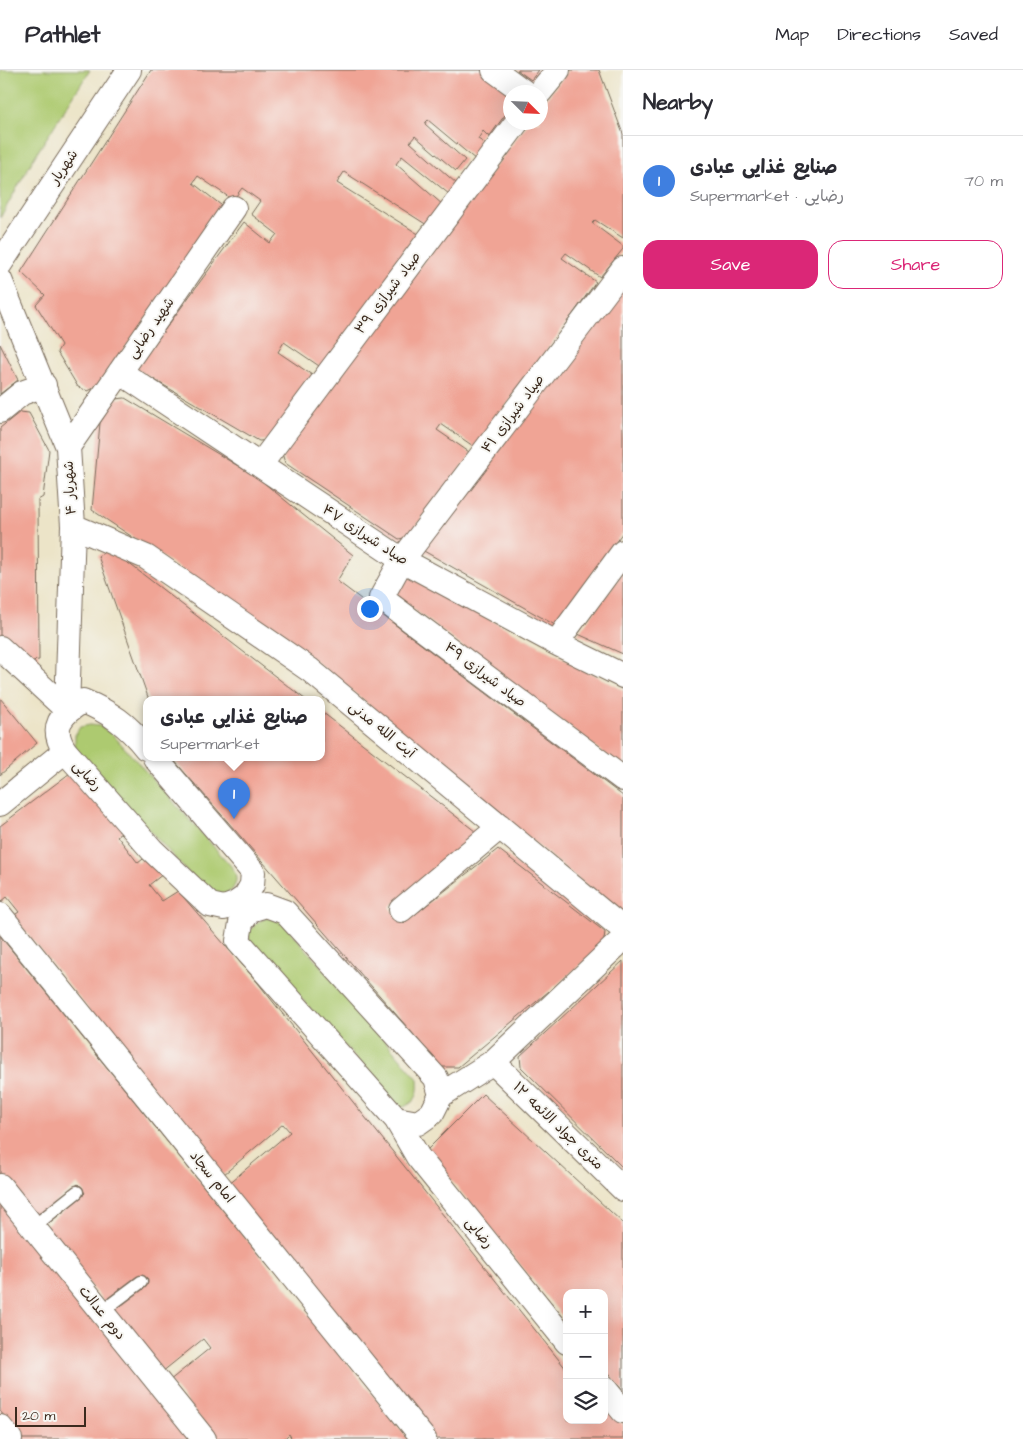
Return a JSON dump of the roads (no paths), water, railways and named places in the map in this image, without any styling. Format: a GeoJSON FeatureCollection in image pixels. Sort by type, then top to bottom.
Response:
{"type":"FeatureCollection","features":[{"type":"Feature","properties":{"kind":"street","name":"شهریار"},"geometry":{"type":"LineString","coordinates":[[0,264],[129,70]]}},
{"type":"Feature","properties":{"kind":"street"},"geometry":{"type":"LineString","coordinates":[[494,70],[514,85]]}},
{"type":"Feature","properties":{"kind":"street"},"geometry":{"type":"LineString","coordinates":[[546,85],[558,70]]}},
{"type":"Feature","properties":{"kind":"street","name":"صیاد شیرازی ۳۹"},"geometry":{"type":"LineString","coordinates":[[260,465],[511,130]]}},
{"type":"Feature","properties":{"kind":"street","name":"شهید رضایی"},"geometry":{"type":"LineString","coordinates":[[68,447],[234,208]]}},
{"type":"Feature","properties":{"kind":"street","name":"صیاد شیرازی ۴۱"},"geometry":{"type":"LineString","coordinates":[[402,560],[623,269]]}},
{"type":"Feature","properties":{"kind":"street","name":"شهریار ۴"},"geometry":{"type":"LineString","coordinates":[[0,280],[68,447],[73,526],[67,710]]}},
{"type":"Feature","properties":{"kind":"street","name":"صیاد شیرازی ۴۷"},"geometry":{"type":"LineString","coordinates":[[120,372],[402,560],[556,643],[623,676]]}},
{"type":"Feature","properties":{"kind":"street"},"geometry":{"type":"LineString","coordinates":[[0,410],[22,392],[44,385]]}},
{"type":"Feature","properties":{"kind":"street","name":"آیت الله مدنی"},"geometry":{"type":"LineString","coordinates":[[73,526],[146,557],[310,670],[623,929]]}},
{"type":"Feature","properties":{"kind":"street"},"geometry":{"type":"LineString","coordinates":[[556,643],[623,552]]}},
{"type":"Feature","properties":{"kind":"street","name":"صیاد شیرازی ۴۹"},"geometry":{"type":"LineString","coordinates":[[402,560],[381,598],[623,779]]}},
{"type":"Feature","properties":{"kind":"street"},"geometry":{"type":"LineString","coordinates":[[0,648],[67,710],[83,701],[104,709],[124,723],[143,745]]}},
{"type":"Feature","properties":{"kind":"street","name":"رضایی"},"geometry":{"type":"LineString","coordinates":[[67,710],[58,725],[58,741],[65,751],[152,850],[210,905],[238,941],[396,1120],[418,1157],[563,1337]]}},
{"type":"Feature","properties":{"kind":"street"},"geometry":{"type":"LineString","coordinates":[[0,804],[65,751]]}},
{"type":"Feature","properties":{"kind":"street"},"geometry":{"type":"LineString","coordinates":[[158,761],[285,912],[436,1078],[441,1096]]}},
{"type":"Feature","properties":{"kind":"street"},"geometry":{"type":"LineString","coordinates":[[401,910],[500,827]]}},
{"type":"Feature","properties":{"kind":"street"},"geometry":{"type":"LineString","coordinates":[[210,905],[224,908],[246,897],[252,885],[253,872]]}},
{"type":"Feature","properties":{"kind":"street"},"geometry":{"type":"LineString","coordinates":[[238,941],[242,923],[250,910],[266,905],[285,912]]}},
{"type":"Feature","properties":{"kind":"street","name":"امام سجاد"},"geometry":{"type":"LineString","coordinates":[[0,915],[424,1439]]}},
{"type":"Feature","properties":{"kind":"street"},"geometry":{"type":"LineString","coordinates":[[396,1120],[418,1123],[432,1113],[441,1096],[493,1062],[623,939]]}},
{"type":"Feature","properties":{"kind":"street","name":"۱۲ متری جواد الائمه"},"geometry":{"type":"LineString","coordinates":[[493,1062],[623,1189]]}},
{"type":"Feature","properties":{"kind":"street","name":"دوم عدالت"},"geometry":{"type":"LineString","coordinates":[[0,1186],[204,1439]]}},
{"type":"Feature","properties":{"kind":"street"},"geometry":{"type":"LineString","coordinates":[[608,1393],[623,1411]]}},
{"type":"Feature","properties":{"kind":"street"},"geometry":{"type":"LineString","coordinates":[[0,1427],[10,1439]]}},
{"type":"Feature","properties":{"kind":"lane"},"geometry":{"type":"LineString","coordinates":[[33,1227],[77,1192]]}},
{"type":"Feature","properties":{"kind":"lane"},"geometry":{"type":"LineString","coordinates":[[102,1312],[141,1282]]}},
{"type":"Feature","properties":{"kind":"place","name":"صنایع غذایی عبادی"},"geometry":{"type":"Point","coordinates":[234,819]}}]}
